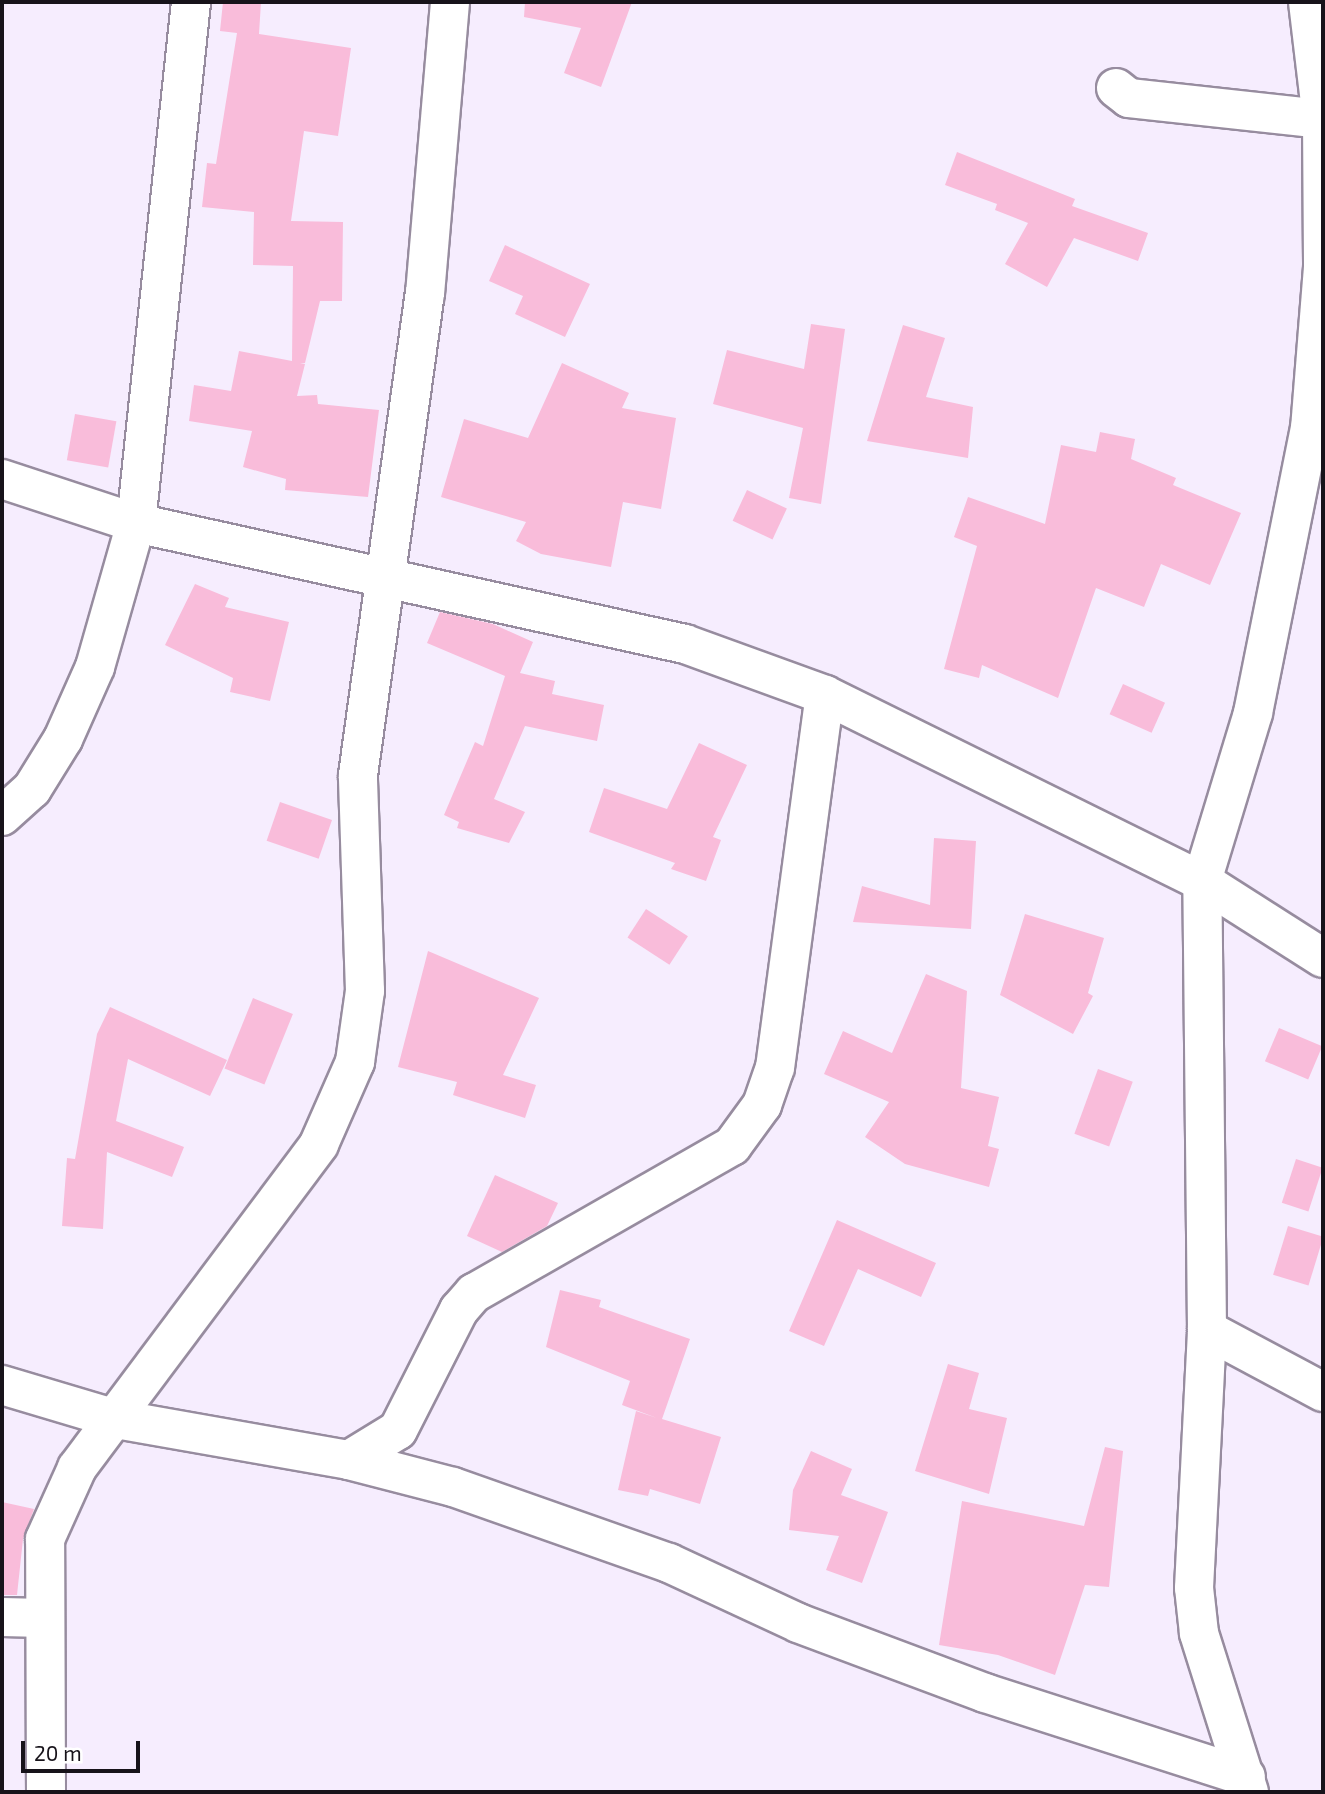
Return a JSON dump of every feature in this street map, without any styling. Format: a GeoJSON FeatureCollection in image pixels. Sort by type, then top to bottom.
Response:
{"type":"FeatureCollection","features":[{"type":"Feature","properties":{"kind":"street"},"geometry":{"type":"LineString","coordinates":[[2,816],[32,789],[63,739],[94,667],[136,523],[191,2]]}},
{"type":"Feature","properties":{"kind":"street"},"geometry":{"type":"LineString","coordinates":[[47,1792],[45,1539],[77,1468],[319,1144],[355,1062],[365,991],[358,775],[389,577],[425,294],[450,2]]}},
{"type":"Feature","properties":{"kind":"street"},"geometry":{"type":"LineString","coordinates":[[1247,1784],[1199,1633],[1194,1588],[1206,1330],[1202,881],[1253,713],[1310,429],[1323,266],[1322,119],[1308,2]]}},
{"type":"Feature","properties":{"kind":"street"},"geometry":{"type":"LineString","coordinates":[[1116,88],[1129,98],[1322,119]]}},
{"type":"Feature","properties":{"kind":"street"},"geometry":{"type":"LineString","coordinates":[[2,479],[136,523],[685,644],[825,695],[1202,881],[1323,958]]}},
{"type":"Feature","properties":{"kind":"street"},"geometry":{"type":"LineString","coordinates":[[349,1460],[398,1430],[459,1310],[474,1293],[732,1146],[762,1105],[775,1068],[825,695]]}},
{"type":"Feature","properties":{"kind":"street"},"geometry":{"type":"LineString","coordinates":[[1206,1330],[1323,1392]]}},
{"type":"Feature","properties":{"kind":"street"},"geometry":{"type":"LineString","coordinates":[[2,1385],[116,1419],[349,1460],[453,1487],[668,1563],[798,1623],[985,1693],[1247,1784]]}},
{"type":"Feature","properties":{"kind":"street"},"geometry":{"type":"LineString","coordinates":[[2,1617],[44,1618]]}},
{"type":"Feature","properties":{"kind":"building"},"geometry":{"type":"Polygon","coordinates":[[[223,2],[261,2],[259,34],[351,48],[338,136],[304,131],[291,221],[343,222],[342,301],[320,301],[305,363],[300,363],[305,364],[297,396],[317,395],[318,404],[379,410],[368,497],[285,490],[286,479],[243,467],[252,431],[189,421],[194,385],[231,391],[239,351],[292,361],[293,266],[253,265],[254,212],[202,207],[207,163],[216,164],[237,33],[220,31],[223,2]]]}},
{"type":"Feature","properties":{"kind":"building"},"geometry":{"type":"Polygon","coordinates":[[[525,2],[632,2],[601,87],[564,73],[581,28],[524,17],[525,2]]]}},
{"type":"Feature","properties":{"kind":"building"},"geometry":{"type":"Polygon","coordinates":[[[957,152],[1075,199],[1072,206],[1148,233],[1138,261],[1074,238],[1047,287],[1005,264],[1028,223],[995,210],[997,204],[945,185],[957,152]]]}},
{"type":"Feature","properties":{"kind":"building"},"geometry":{"type":"Polygon","coordinates":[[[505,245],[590,284],[565,337],[515,314],[523,296],[489,281],[505,245]]]}},
{"type":"Feature","properties":{"kind":"building"},"geometry":{"type":"Polygon","coordinates":[[[811,324],[845,329],[821,504],[789,498],[803,428],[713,404],[727,350],[804,369],[811,324]]]}},
{"type":"Feature","properties":{"kind":"building"},"geometry":{"type":"Polygon","coordinates":[[[903,325],[945,338],[926,397],[973,407],[968,458],[867,441],[903,325]]]}},
{"type":"Feature","properties":{"kind":"building"},"geometry":{"type":"Polygon","coordinates":[[[562,363],[629,393],[622,408],[676,418],[661,509],[623,502],[611,567],[541,554],[516,541],[526,522],[441,497],[464,419],[528,438],[562,363]]]}},
{"type":"Feature","properties":{"kind":"building"},"geometry":{"type":"Polygon","coordinates":[[[75,414],[116,421],[108,468],[67,460],[75,414]]]}},
{"type":"Feature","properties":{"kind":"building"},"geometry":{"type":"Polygon","coordinates":[[[1100,432],[1135,439],[1131,459],[1176,478],[1173,485],[1241,513],[1210,585],[1161,564],[1144,607],[1096,588],[1058,698],[982,665],[979,678],[944,669],[977,546],[954,537],[968,497],[1045,524],[1061,445],[1096,452],[1100,432]]]}},
{"type":"Feature","properties":{"kind":"building"},"geometry":{"type":"Polygon","coordinates":[[[747,490],[787,509],[773,539],[733,521],[747,490]]]}},
{"type":"Feature","properties":{"kind":"building"},"geometry":{"type":"Polygon","coordinates":[[[195,584],[229,598],[225,607],[289,622],[270,701],[230,692],[233,678],[165,645],[195,584]]]}},
{"type":"Feature","properties":{"kind":"building"},"geometry":{"type":"Polygon","coordinates":[[[440,612],[493,624],[533,642],[520,673],[555,681],[552,694],[604,705],[597,741],[525,726],[494,799],[525,812],[509,843],[457,828],[459,822],[444,815],[475,742],[483,746],[505,676],[427,643],[440,612]]]}},
{"type":"Feature","properties":{"kind":"building"},"geometry":{"type":"Polygon","coordinates":[[[1123,684],[1165,703],[1152,733],[1110,714],[1123,684]]]}},
{"type":"Feature","properties":{"kind":"building"},"geometry":{"type":"Polygon","coordinates":[[[699,743],[747,765],[713,837],[721,840],[706,881],[671,869],[675,863],[589,832],[604,788],[667,809],[699,743]]]}},
{"type":"Feature","properties":{"kind":"building"},"geometry":{"type":"Polygon","coordinates":[[[280,802],[332,820],[319,859],[267,841],[280,802]]]}},
{"type":"Feature","properties":{"kind":"building"},"geometry":{"type":"Polygon","coordinates":[[[934,838],[976,841],[971,929],[853,922],[862,886],[930,905],[934,838]]]}},
{"type":"Feature","properties":{"kind":"building"},"geometry":{"type":"Polygon","coordinates":[[[646,909],[688,936],[669,965],[627,938],[646,909]]]}},
{"type":"Feature","properties":{"kind":"building"},"geometry":{"type":"Polygon","coordinates":[[[1025,914],[1104,938],[1088,993],[1093,996],[1073,1034],[1000,995],[1025,914]]]}},
{"type":"Feature","properties":{"kind":"building"},"geometry":{"type":"Polygon","coordinates":[[[428,951],[539,998],[503,1075],[536,1085],[525,1118],[453,1095],[457,1082],[398,1067],[428,951]]]}},
{"type":"Feature","properties":{"kind":"building"},"geometry":{"type":"Polygon","coordinates":[[[926,974],[967,991],[961,1088],[999,1097],[988,1146],[999,1149],[989,1187],[905,1164],[865,1137],[889,1102],[824,1074],[843,1031],[892,1053],[926,974]]]}},
{"type":"Feature","properties":{"kind":"building"},"geometry":{"type":"Polygon","coordinates":[[[253,998],[293,1014],[264,1085],[225,1068],[253,998]]]}},
{"type":"Feature","properties":{"kind":"building"},"geometry":{"type":"Polygon","coordinates":[[[110,1007],[227,1060],[210,1096],[128,1059],[116,1121],[184,1147],[172,1177],[107,1152],[103,1229],[62,1226],[67,1158],[75,1159],[97,1034],[110,1007]]]}},
{"type":"Feature","properties":{"kind":"building"},"geometry":{"type":"Polygon","coordinates":[[[1279,1028],[1322,1046],[1308,1080],[1265,1061],[1279,1028]]]}},
{"type":"Feature","properties":{"kind":"building"},"geometry":{"type":"Polygon","coordinates":[[[1098,1069],[1133,1082],[1109,1146],[1074,1134],[1098,1069]]]}},
{"type":"Feature","properties":{"kind":"building"},"geometry":{"type":"Polygon","coordinates":[[[1296,1159],[1323,1168],[1308,1211],[1282,1203],[1296,1159]]]}},
{"type":"Feature","properties":{"kind":"building"},"geometry":{"type":"Polygon","coordinates":[[[495,1175],[558,1203],[547,1226],[502,1252],[467,1236],[495,1175]]]}},
{"type":"Feature","properties":{"kind":"building"},"geometry":{"type":"Polygon","coordinates":[[[837,1220],[936,1263],[921,1297],[858,1269],[824,1346],[789,1331],[837,1220]]]}},
{"type":"Feature","properties":{"kind":"building"},"geometry":{"type":"Polygon","coordinates":[[[1288,1226],[1323,1237],[1308,1286],[1273,1275],[1288,1226]]]}},
{"type":"Feature","properties":{"kind":"building"},"geometry":{"type":"Polygon","coordinates":[[[560,1290],[601,1300],[599,1307],[690,1339],[662,1419],[721,1437],[700,1504],[650,1489],[648,1496],[618,1490],[636,1411],[657,1418],[622,1405],[630,1381],[546,1347],[560,1290]]]}},
{"type":"Feature","properties":{"kind":"building"},"geometry":{"type":"Polygon","coordinates":[[[948,1364],[979,1373],[969,1409],[1007,1418],[989,1494],[915,1471],[948,1364]]]}},
{"type":"Feature","properties":{"kind":"building"},"geometry":{"type":"Polygon","coordinates":[[[1105,1447],[1123,1451],[1109,1587],[1085,1585],[1055,1675],[998,1655],[939,1645],[962,1501],[1084,1526],[1105,1447]]]}},
{"type":"Feature","properties":{"kind":"building"},"geometry":{"type":"Polygon","coordinates":[[[811,1451],[852,1469],[841,1495],[888,1512],[862,1583],[826,1570],[839,1536],[789,1530],[793,1490],[811,1451]]]}},
{"type":"Feature","properties":{"kind":"building"},"geometry":{"type":"Polygon","coordinates":[[[2,1502],[34,1509],[23,1539],[17,1595],[2,1595],[2,1502]]]}}]}
